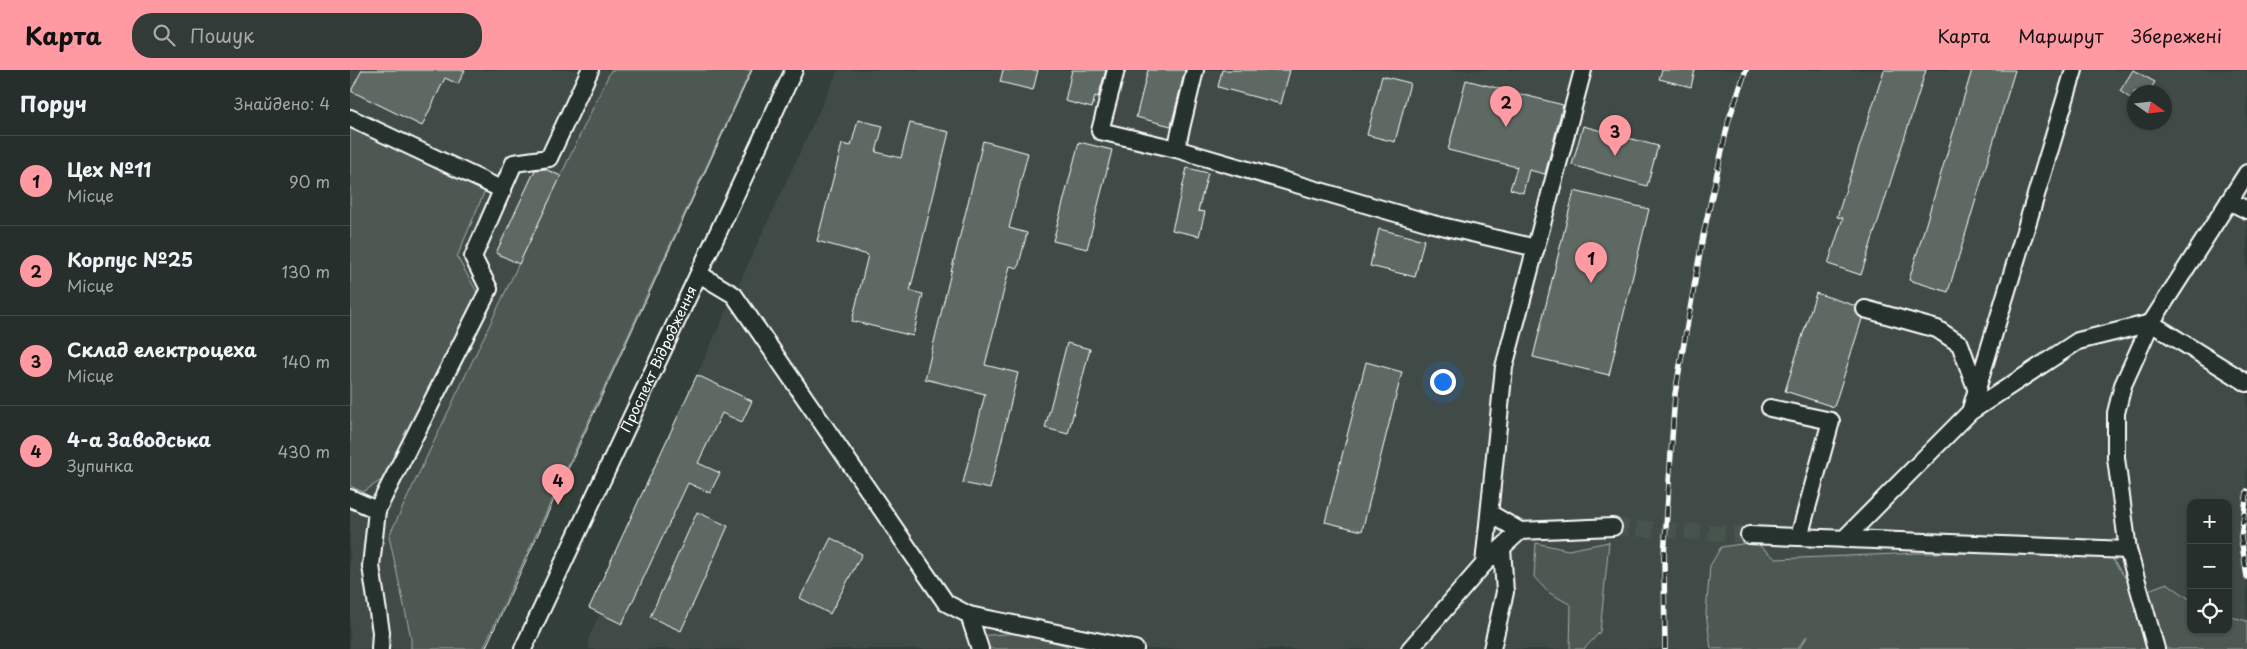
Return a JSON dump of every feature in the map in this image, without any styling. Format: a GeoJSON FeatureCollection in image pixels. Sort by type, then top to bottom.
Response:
{"type":"FeatureCollection","features":[{"type":"Feature","properties":{"kind":"street"},"geometry":{"type":"LineString","coordinates":[[380,649],[381,632],[371,566],[377,510],[489,289],[473,257],[514,163],[549,158],[590,70]]}},
{"type":"Feature","properties":{"kind":"street","name":"Проспект Відродження"},"geometry":{"type":"LineString","coordinates":[[523,649],[794,70]]}},
{"type":"Feature","properties":{"kind":"street"},"geometry":{"type":"LineString","coordinates":[[1116,70],[1100,131],[1176,149],[1432,224],[1536,248]]}},
{"type":"Feature","properties":{"kind":"street"},"geometry":{"type":"LineString","coordinates":[[1176,149],[1195,70]]}},
{"type":"Feature","properties":{"kind":"street"},"geometry":{"type":"LineString","coordinates":[[1484,564],[1491,514],[1504,367],[1583,70]]}},
{"type":"Feature","properties":{"kind":"street"},"geometry":{"type":"LineString","coordinates":[[1970,412],[2074,70]]}},
{"type":"Feature","properties":{"kind":"street"},"geometry":{"type":"LineString","coordinates":[[350,118],[503,190]]}},
{"type":"Feature","properties":{"kind":"street"},"geometry":{"type":"LineString","coordinates":[[2156,649],[2128,550],[2116,458],[2116,413],[2123,385],[2152,323],[2247,173]]}},
{"type":"Feature","properties":{"kind":"street"},"geometry":{"type":"LineString","coordinates":[[2229,200],[2247,210]]}},
{"type":"Feature","properties":{"kind":"street"},"geometry":{"type":"LineString","coordinates":[[698,274],[734,296],[946,602],[969,615],[1135,649]]}},
{"type":"Feature","properties":{"kind":"street"},"geometry":{"type":"LineString","coordinates":[[1866,309],[1937,328],[1960,344],[1977,391]]}},
{"type":"Feature","properties":{"kind":"street"},"geometry":{"type":"LineString","coordinates":[[1844,539],[1970,412],[2078,341],[2152,323],[2247,383]]}},
{"type":"Feature","properties":{"kind":"street"},"geometry":{"type":"LineString","coordinates":[[1770,408],[1831,421],[1799,537]]}},
{"type":"Feature","properties":{"kind":"street"},"geometry":{"type":"LineString","coordinates":[[350,498],[377,510]]}},
{"type":"Feature","properties":{"kind":"street"},"geometry":{"type":"LineString","coordinates":[[1491,514],[1520,531],[1613,527]]}},
{"type":"Feature","properties":{"kind":"street"},"geometry":{"type":"LineString","coordinates":[[1410,649],[1484,564],[1520,531]]}},
{"type":"Feature","properties":{"kind":"street"},"geometry":{"type":"LineString","coordinates":[[1749,535],[2128,550]]}},
{"type":"Feature","properties":{"kind":"street"},"geometry":{"type":"LineString","coordinates":[[1492,649],[1505,592],[1502,548]]}},
{"type":"Feature","properties":{"kind":"street"},"geometry":{"type":"LineString","coordinates":[[969,615],[980,649]]}},
{"type":"Feature","properties":{"kind":"shaded area"},"geometry":{"type":"Polygon","coordinates":[[[350,70],[611,70],[519,264],[412,638],[411,649],[350,649],[350,70]]]}},
{"type":"Feature","properties":{"kind":"shaded area"},"geometry":{"type":"Polygon","coordinates":[[[611,70],[751,70],[483,649],[411,649],[411,638],[389,536],[611,70]]]}},
{"type":"Feature","properties":{"kind":"shaded area"},"geometry":{"type":"Polygon","coordinates":[[[838,70],[2247,70],[2247,649],[589,649],[588,639],[600,614],[589,608],[838,70]]]}},
{"type":"Feature","properties":{"kind":"shaded area"},"geometry":{"type":"Polygon","coordinates":[[[350,125],[486,188],[457,257],[480,297],[391,474],[363,492],[350,486],[350,125]]]}},
{"type":"Feature","properties":{"kind":"shaded area"},"geometry":{"type":"Polygon","coordinates":[[[1609,542],[1600,632],[1584,649],[1570,649],[1571,605],[1548,592],[1534,577],[1536,543],[1568,550],[1609,542]]]}},
{"type":"Feature","properties":{"kind":"shaded area"},"geometry":{"type":"Polygon","coordinates":[[[1755,542],[1776,559],[1918,553],[2008,553],[2111,557],[2128,582],[2146,649],[1799,649],[1808,636],[1797,649],[1711,649],[1706,613],[1710,566],[1721,547],[1755,542]]]}},
{"type":"Feature","properties":{"kind":"shaded area"},"geometry":{"type":"Polygon","coordinates":[[[2167,583],[2187,597],[2187,634],[2232,634],[2232,617],[2247,621],[2247,649],[2156,649],[2140,593],[2167,583]]]}},
{"type":"Feature","properties":{"kind":"shaded area"},"geometry":{"type":"Polygon","coordinates":[[[1019,633],[1068,646],[1067,649],[980,649],[976,636],[1019,633]]]}},
{"type":"Feature","properties":{"kind":"building"},"geometry":{"type":"Polygon","coordinates":[[[362,70],[465,70],[458,84],[445,78],[422,126],[351,91],[362,70]]]}},
{"type":"Feature","properties":{"kind":"building"},"geometry":{"type":"Polygon","coordinates":[[[1003,70],[1038,70],[1033,90],[1000,82],[1003,70]]]}},
{"type":"Feature","properties":{"kind":"building"},"geometry":{"type":"Polygon","coordinates":[[[1072,70],[1106,70],[1098,97],[1095,96],[1092,108],[1065,101],[1072,70]]]}},
{"type":"Feature","properties":{"kind":"building"},"geometry":{"type":"Polygon","coordinates":[[[1148,70],[1185,70],[1171,126],[1136,117],[1148,70]]]}},
{"type":"Feature","properties":{"kind":"building"},"geometry":{"type":"Polygon","coordinates":[[[1222,70],[1290,70],[1281,104],[1218,87],[1222,70]]]}},
{"type":"Feature","properties":{"kind":"building"},"geometry":{"type":"Polygon","coordinates":[[[1662,70],[1695,70],[1691,87],[1659,79],[1662,70]]]}},
{"type":"Feature","properties":{"kind":"building"},"geometry":{"type":"Polygon","coordinates":[[[1884,70],[1926,70],[1861,275],[1828,264],[1843,218],[1837,217],[1884,70]]]}},
{"type":"Feature","properties":{"kind":"building"},"geometry":{"type":"Polygon","coordinates":[[[1972,70],[2015,70],[1948,292],[1909,280],[1972,70]]]}},
{"type":"Feature","properties":{"kind":"building"},"geometry":{"type":"Polygon","coordinates":[[[2133,70],[2155,82],[2153,85],[2127,85],[2127,96],[2120,91],[2133,70]]]}},
{"type":"Feature","properties":{"kind":"building"},"geometry":{"type":"Polygon","coordinates":[[[1382,76],[1410,83],[1395,142],[1367,135],[1382,76]]]}},
{"type":"Feature","properties":{"kind":"building"},"geometry":{"type":"Polygon","coordinates":[[[1466,80],[1563,105],[1545,174],[1529,170],[1523,193],[1510,189],[1517,167],[1448,150],[1466,80]]]}},
{"type":"Feature","properties":{"kind":"building"},"geometry":{"type":"Polygon","coordinates":[[[858,120],[883,126],[876,152],[901,158],[910,123],[949,132],[910,291],[923,294],[913,336],[852,321],[868,255],[817,241],[842,144],[851,146],[858,120]]]}},
{"type":"Feature","properties":{"kind":"building"},"geometry":{"type":"Polygon","coordinates":[[[1583,126],[1658,146],[1647,186],[1572,165],[1583,126]]]}},
{"type":"Feature","properties":{"kind":"building"},"geometry":{"type":"Polygon","coordinates":[[[983,141],[1028,153],[1009,228],[1027,233],[1018,268],[1010,266],[985,365],[1018,373],[990,489],[963,483],[985,394],[925,379],[983,141]]]}},
{"type":"Feature","properties":{"kind":"building"},"geometry":{"type":"Polygon","coordinates":[[[1079,142],[1112,150],[1087,249],[1053,241],[1079,142]]]}},
{"type":"Feature","properties":{"kind":"building"},"geometry":{"type":"Polygon","coordinates":[[[1187,168],[1208,173],[1198,211],[1205,212],[1199,236],[1172,230],[1187,168]]]}},
{"type":"Feature","properties":{"kind":"building"},"geometry":{"type":"Polygon","coordinates":[[[545,169],[561,176],[519,264],[496,253],[535,170],[545,169]]]}},
{"type":"Feature","properties":{"kind":"building"},"geometry":{"type":"Polygon","coordinates":[[[1574,191],[1649,209],[1609,375],[1533,357],[1574,191]]]}},
{"type":"Feature","properties":{"kind":"building"},"geometry":{"type":"Polygon","coordinates":[[[1379,229],[1424,240],[1415,277],[1370,266],[1379,229]]]}},
{"type":"Feature","properties":{"kind":"building"},"geometry":{"type":"Polygon","coordinates":[[[1816,293],[1856,306],[1856,312],[1862,319],[1834,407],[1785,391],[1816,293]]]}},
{"type":"Feature","properties":{"kind":"building"},"geometry":{"type":"Polygon","coordinates":[[[1067,343],[1090,349],[1068,434],[1045,428],[1067,343]]]}},
{"type":"Feature","properties":{"kind":"building"},"geometry":{"type":"Polygon","coordinates":[[[1366,362],[1402,372],[1362,531],[1325,522],[1366,362]]]}},
{"type":"Feature","properties":{"kind":"building"},"geometry":{"type":"Polygon","coordinates":[[[697,375],[752,401],[742,422],[722,413],[698,463],[720,473],[710,493],[688,483],[622,624],[589,608],[697,375]]]}},
{"type":"Feature","properties":{"kind":"building"},"geometry":{"type":"Polygon","coordinates":[[[697,512],[728,526],[681,631],[650,617],[697,512]]]}},
{"type":"Feature","properties":{"kind":"building"},"geometry":{"type":"Polygon","coordinates":[[[831,538],[862,554],[830,614],[800,598],[831,538]]]}},
{"type":"Feature","properties":{"kind":"tunnel"},"geometry":{"type":"LineString","coordinates":[[1613,527],[1749,535]]}},
{"type":"Feature","properties":{"kind":"tram line"},"geometry":{"type":"LineString","coordinates":[[485,649],[752,70]]}},
{"type":"Feature","properties":{"kind":"railway"},"geometry":{"type":"LineString","coordinates":[[1665,649],[1664,556],[1675,394],[1703,236],[1729,119],[1746,70]]}},
{"type":"Feature","properties":{"kind":"railway"},"geometry":{"type":"LineString","coordinates":[[2247,491],[2241,537],[2247,577]]}},
{"type":"Feature","properties":{"kind":"place","name":"Корпус №25"},"geometry":{"type":"Point","coordinates":[1506,127]}},
{"type":"Feature","properties":{"kind":"place","name":"Склад електроцеха"},"geometry":{"type":"Point","coordinates":[1615,156]}},
{"type":"Feature","properties":{"kind":"place","name":"Цех №11"},"geometry":{"type":"Point","coordinates":[1591,283]}},
{"type":"Feature","properties":{"kind":"place","name":"4-а Заводська"},"geometry":{"type":"Point","coordinates":[558,505]}}]}
